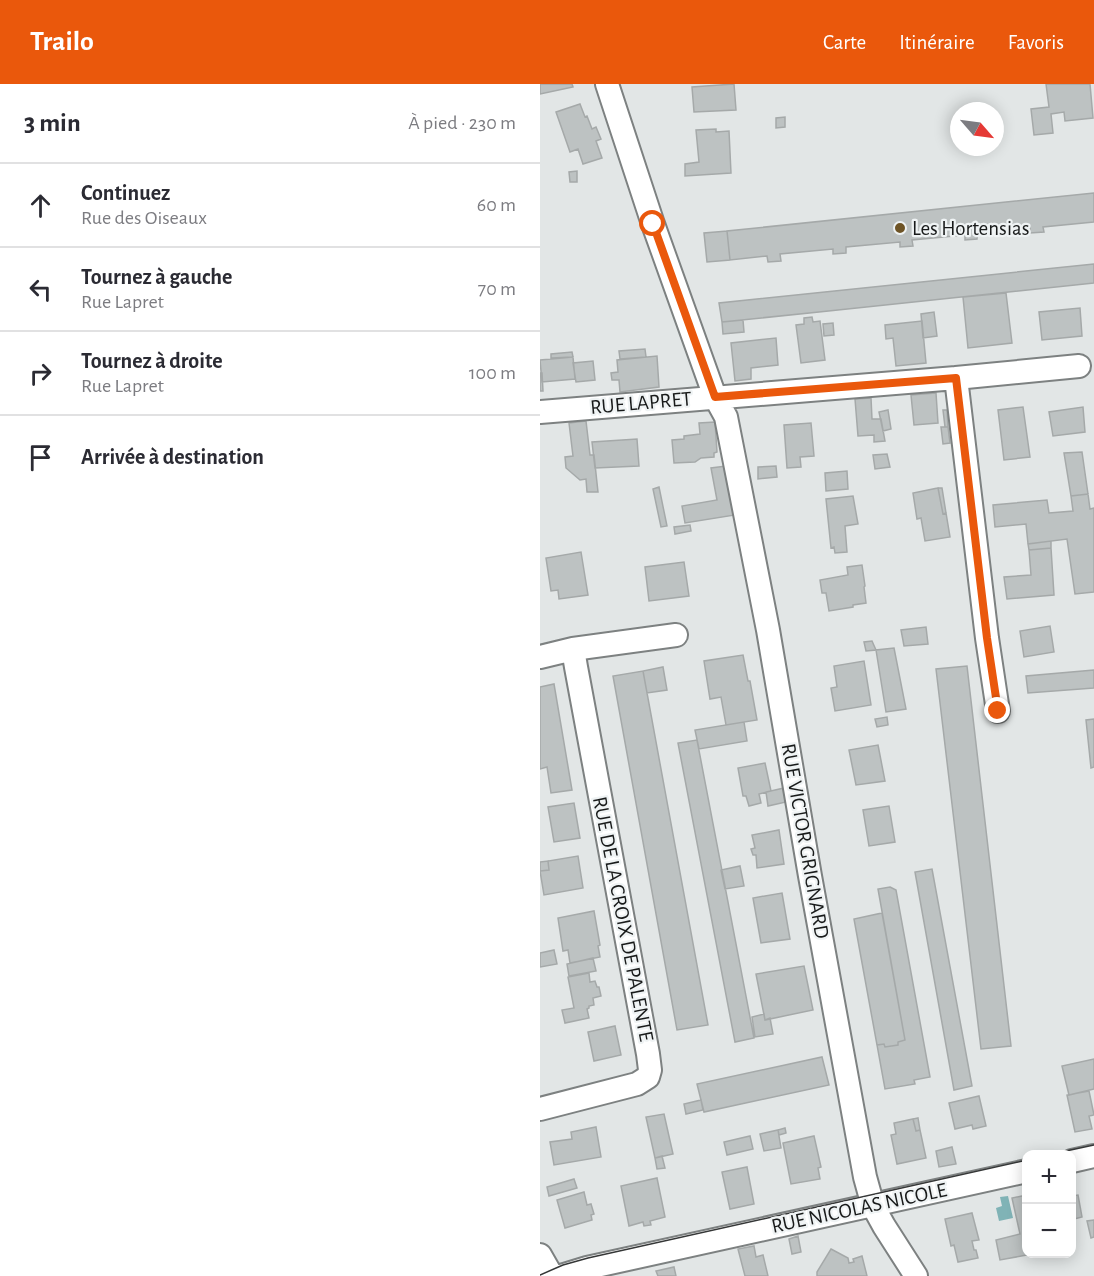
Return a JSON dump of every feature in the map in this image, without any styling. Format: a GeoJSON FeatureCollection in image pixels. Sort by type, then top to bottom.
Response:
{"type":"FeatureCollection","features":[{"type":"Feature","properties":{"kind":"street","name":"RUE VICTOR GRIGNARD"},"geometry":{"type":"LineString","coordinates":[[607,84],[653,224],[715,397],[726,417],[768,630],[865,1177],[873,1206],[915,1276]]}},
{"type":"Feature","properties":{"kind":"street","name":"RUE LAPRET"},"geometry":{"type":"LineString","coordinates":[[540,412],[1079,366]]}},
{"type":"Feature","properties":{"kind":"street"},"geometry":{"type":"LineString","coordinates":[[956,378],[998,711]]}},
{"type":"Feature","properties":{"kind":"street"},"geometry":{"type":"LineString","coordinates":[[540,657],[573,649],[676,634]]}},
{"type":"Feature","properties":{"kind":"street","name":"RUE DE LA CROIX DE PALENTE"},"geometry":{"type":"LineString","coordinates":[[540,1108],[637,1084],[648,1077],[650,1070],[573,649]]}},
{"type":"Feature","properties":{"kind":"street"},"geometry":{"type":"LineString","coordinates":[[1076,1160],[1094,1156]]}},
{"type":"Feature","properties":{"kind":"street","name":"RUE NICOLAS NICOLE"},"geometry":{"type":"LineString","coordinates":[[561,1276],[692,1244],[1022,1172]]}},
{"type":"Feature","properties":{"kind":"street"},"geometry":{"type":"LineString","coordinates":[[540,1255],[552,1276]]}},
{"type":"Feature","properties":{"kind":"water"},"geometry":{"type":"Polygon","coordinates":[[[1008,1196],[1013,1218],[999,1221],[996,1208],[1002,1206],[1000,1197],[1008,1196]]]}},
{"type":"Feature","properties":{"kind":"building"},"geometry":{"type":"Polygon","coordinates":[[[540,84],[572,84],[573,87],[540,94],[540,84]]]}},
{"type":"Feature","properties":{"kind":"building"},"geometry":{"type":"Polygon","coordinates":[[[734,84],[736,110],[694,112],[692,87],[734,84]]]}},
{"type":"Feature","properties":{"kind":"building"},"geometry":{"type":"Polygon","coordinates":[[[1046,84],[1090,84],[1093,118],[1065,121],[1064,112],[1051,114],[1053,133],[1034,135],[1031,109],[1049,107],[1046,84]]]}},
{"type":"Feature","properties":{"kind":"building"},"geometry":{"type":"Polygon","coordinates":[[[580,104],[592,129],[596,127],[601,139],[596,141],[602,158],[583,164],[578,149],[570,152],[556,112],[580,104]]]}},
{"type":"Feature","properties":{"kind":"building"},"geometry":{"type":"Polygon","coordinates":[[[785,117],[785,127],[776,128],[776,118],[785,117]]]}},
{"type":"Feature","properties":{"kind":"building"},"geometry":{"type":"Polygon","coordinates":[[[716,129],[716,132],[729,131],[731,173],[685,176],[685,164],[699,162],[696,130],[716,129]]]}},
{"type":"Feature","properties":{"kind":"building"},"geometry":{"type":"Polygon","coordinates":[[[577,171],[577,182],[570,182],[569,172],[577,171]]]}},
{"type":"Feature","properties":{"kind":"building","name":"Les Hortensias"},"geometry":{"type":"Polygon","coordinates":[[[1094,193],[1094,222],[1043,227],[1044,232],[1030,233],[1030,228],[977,234],[977,239],[965,240],[965,235],[912,240],[913,246],[900,247],[900,242],[846,247],[846,253],[833,254],[833,249],[780,254],[781,261],[768,262],[767,256],[730,260],[727,231],[1094,193]]]}},
{"type":"Feature","properties":{"kind":"building"},"geometry":{"type":"Polygon","coordinates":[[[727,231],[730,260],[707,262],[704,233],[727,231]]]}},
{"type":"Feature","properties":{"kind":"building"},"geometry":{"type":"Polygon","coordinates":[[[1094,264],[1094,283],[819,312],[722,322],[719,303],[1094,264]]]}},
{"type":"Feature","properties":{"kind":"building"},"geometry":{"type":"Polygon","coordinates":[[[1006,293],[1012,343],[968,348],[963,297],[1006,293]]]}},
{"type":"Feature","properties":{"kind":"building"},"geometry":{"type":"Polygon","coordinates":[[[1080,308],[1082,336],[1042,340],[1039,312],[1080,308]]]}},
{"type":"Feature","properties":{"kind":"building"},"geometry":{"type":"Polygon","coordinates":[[[934,312],[937,336],[923,338],[921,314],[934,312]]]}},
{"type":"Feature","properties":{"kind":"building"},"geometry":{"type":"Polygon","coordinates":[[[812,317],[813,322],[820,321],[825,360],[801,363],[796,325],[804,324],[804,318],[812,317]]]}},
{"type":"Feature","properties":{"kind":"building"},"geometry":{"type":"Polygon","coordinates":[[[743,320],[744,332],[723,334],[722,322],[743,320]]]}},
{"type":"Feature","properties":{"kind":"building"},"geometry":{"type":"Polygon","coordinates":[[[922,321],[926,363],[896,366],[893,338],[886,339],[885,325],[922,321]]]}},
{"type":"Feature","properties":{"kind":"building"},"geometry":{"type":"Polygon","coordinates":[[[833,323],[834,335],[824,336],[823,324],[833,323]]]}},
{"type":"Feature","properties":{"kind":"building"},"geometry":{"type":"Polygon","coordinates":[[[776,338],[778,365],[751,368],[751,379],[735,381],[731,343],[776,338]]]}},
{"type":"Feature","properties":{"kind":"building"},"geometry":{"type":"Polygon","coordinates":[[[645,349],[646,357],[620,359],[619,351],[645,349]]]}},
{"type":"Feature","properties":{"kind":"building"},"geometry":{"type":"Polygon","coordinates":[[[572,352],[573,357],[551,358],[551,354],[572,352]]]}},
{"type":"Feature","properties":{"kind":"building"},"geometry":{"type":"Polygon","coordinates":[[[657,356],[659,387],[620,392],[619,380],[612,380],[611,373],[618,372],[617,360],[657,356]]]}},
{"type":"Feature","properties":{"kind":"building"},"geometry":{"type":"Polygon","coordinates":[[[573,357],[575,379],[542,382],[540,360],[573,357]]]}},
{"type":"Feature","properties":{"kind":"building"},"geometry":{"type":"Polygon","coordinates":[[[593,361],[595,380],[576,382],[573,363],[593,361]]]}},
{"type":"Feature","properties":{"kind":"building"},"geometry":{"type":"Polygon","coordinates":[[[540,373],[542,373],[543,391],[540,391],[540,373]]]}},
{"type":"Feature","properties":{"kind":"building"},"geometry":{"type":"Polygon","coordinates":[[[936,393],[938,423],[914,425],[911,395],[936,393]]]}},
{"type":"Feature","properties":{"kind":"building"},"geometry":{"type":"Polygon","coordinates":[[[871,398],[872,419],[881,419],[885,441],[874,442],[874,435],[858,436],[855,399],[871,398]]]}},
{"type":"Feature","properties":{"kind":"building"},"geometry":{"type":"Polygon","coordinates":[[[1023,407],[1030,457],[1004,460],[998,410],[1023,407]]]}},
{"type":"Feature","properties":{"kind":"building"},"geometry":{"type":"Polygon","coordinates":[[[1083,407],[1085,432],[1053,436],[1049,412],[1083,407]]]}},
{"type":"Feature","properties":{"kind":"building"},"geometry":{"type":"Polygon","coordinates":[[[888,410],[891,429],[883,431],[879,412],[888,410]]]}},
{"type":"Feature","properties":{"kind":"building"},"geometry":{"type":"Polygon","coordinates":[[[943,410],[947,410],[948,427],[945,427],[943,410]]]}},
{"type":"Feature","properties":{"kind":"building"},"geometry":{"type":"Polygon","coordinates":[[[586,421],[590,455],[594,455],[598,492],[587,492],[586,479],[580,480],[566,468],[565,457],[573,456],[569,423],[586,421]]]}},
{"type":"Feature","properties":{"kind":"building"},"geometry":{"type":"Polygon","coordinates":[[[715,422],[717,452],[714,453],[714,457],[701,458],[695,462],[674,463],[672,440],[700,434],[699,423],[715,422]]]}},
{"type":"Feature","properties":{"kind":"building"},"geometry":{"type":"Polygon","coordinates":[[[811,423],[814,456],[800,457],[801,467],[787,468],[784,425],[811,423]]]}},
{"type":"Feature","properties":{"kind":"building"},"geometry":{"type":"Polygon","coordinates":[[[941,427],[948,427],[950,443],[943,444],[941,427]]]}},
{"type":"Feature","properties":{"kind":"building"},"geometry":{"type":"Polygon","coordinates":[[[637,439],[639,466],[595,468],[592,442],[637,439]]]}},
{"type":"Feature","properties":{"kind":"building"},"geometry":{"type":"Polygon","coordinates":[[[1082,452],[1088,494],[1071,496],[1064,453],[1082,452]]]}},
{"type":"Feature","properties":{"kind":"building"},"geometry":{"type":"Polygon","coordinates":[[[887,454],[890,467],[875,469],[873,455],[887,454]]]}},
{"type":"Feature","properties":{"kind":"building"},"geometry":{"type":"Polygon","coordinates":[[[726,466],[735,515],[685,523],[682,506],[717,500],[711,468],[726,466]]]}},
{"type":"Feature","properties":{"kind":"building"},"geometry":{"type":"Polygon","coordinates":[[[776,466],[777,477],[758,479],[758,467],[776,466]]]}},
{"type":"Feature","properties":{"kind":"building"},"geometry":{"type":"Polygon","coordinates":[[[847,471],[848,489],[826,491],[825,473],[847,471]]]}},
{"type":"Feature","properties":{"kind":"building"},"geometry":{"type":"Polygon","coordinates":[[[659,487],[667,526],[661,527],[653,489],[659,487]]]}},
{"type":"Feature","properties":{"kind":"building"},"geometry":{"type":"Polygon","coordinates":[[[938,488],[943,514],[946,513],[950,537],[925,541],[921,518],[917,519],[913,493],[938,488]]]}},
{"type":"Feature","properties":{"kind":"building"},"geometry":{"type":"Polygon","coordinates":[[[938,488],[942,488],[946,513],[943,514],[938,488]]]}},
{"type":"Feature","properties":{"kind":"building"},"geometry":{"type":"Polygon","coordinates":[[[1088,494],[1090,509],[1094,508],[1094,592],[1075,594],[1067,539],[1028,544],[1026,524],[995,527],[993,505],[1047,500],[1049,513],[1073,511],[1071,496],[1088,494]]]}},
{"type":"Feature","properties":{"kind":"building"},"geometry":{"type":"Polygon","coordinates":[[[853,496],[858,524],[845,526],[847,552],[835,553],[834,547],[831,548],[826,499],[853,496]]]}},
{"type":"Feature","properties":{"kind":"building"},"geometry":{"type":"Polygon","coordinates":[[[690,525],[691,531],[675,534],[674,527],[690,525]]]}},
{"type":"Feature","properties":{"kind":"building"},"geometry":{"type":"Polygon","coordinates":[[[1051,541],[1051,548],[1029,550],[1028,544],[1051,541]]]}},
{"type":"Feature","properties":{"kind":"building"},"geometry":{"type":"Polygon","coordinates":[[[1051,548],[1054,595],[1007,599],[1004,577],[1031,575],[1029,550],[1051,548]]]}},
{"type":"Feature","properties":{"kind":"building"},"geometry":{"type":"Polygon","coordinates":[[[581,552],[588,595],[559,599],[558,590],[551,591],[546,558],[581,552]]]}},
{"type":"Feature","properties":{"kind":"building"},"geometry":{"type":"Polygon","coordinates":[[[684,562],[689,596],[649,601],[645,567],[684,562]]]}},
{"type":"Feature","properties":{"kind":"building"},"geometry":{"type":"Polygon","coordinates":[[[862,565],[866,603],[829,611],[826,593],[822,593],[820,580],[848,575],[847,567],[862,565]]]}},
{"type":"Feature","properties":{"kind":"building"},"geometry":{"type":"Polygon","coordinates":[[[1050,626],[1054,652],[1024,657],[1020,631],[1050,626]]]}},
{"type":"Feature","properties":{"kind":"building"},"geometry":{"type":"Polygon","coordinates":[[[926,627],[928,644],[904,646],[901,630],[926,627]]]}},
{"type":"Feature","properties":{"kind":"building"},"geometry":{"type":"Polygon","coordinates":[[[872,641],[876,650],[866,651],[864,642],[872,641]]]}},
{"type":"Feature","properties":{"kind":"building"},"geometry":{"type":"Polygon","coordinates":[[[894,648],[906,709],[886,712],[876,650],[894,648]]]}},
{"type":"Feature","properties":{"kind":"building"},"geometry":{"type":"Polygon","coordinates":[[[743,655],[757,720],[726,725],[721,697],[710,699],[704,661],[743,655]]]}},
{"type":"Feature","properties":{"kind":"building"},"geometry":{"type":"Polygon","coordinates":[[[864,661],[871,705],[835,711],[831,688],[837,687],[834,666],[864,661]]]}},
{"type":"Feature","properties":{"kind":"building"},"geometry":{"type":"Polygon","coordinates":[[[967,666],[1011,1046],[981,1049],[936,669],[967,666]]]}},
{"type":"Feature","properties":{"kind":"building"},"geometry":{"type":"Polygon","coordinates":[[[663,667],[667,690],[647,693],[643,671],[663,667]]]}},
{"type":"Feature","properties":{"kind":"building"},"geometry":{"type":"Polygon","coordinates":[[[1094,670],[1094,688],[1028,693],[1026,676],[1094,670]]]}},
{"type":"Feature","properties":{"kind":"building"},"geometry":{"type":"Polygon","coordinates":[[[643,671],[708,1025],[677,1030],[613,676],[643,671]]]}},
{"type":"Feature","properties":{"kind":"building"},"geometry":{"type":"Polygon","coordinates":[[[554,684],[572,790],[551,793],[547,767],[540,769],[540,687],[554,684]]]}},
{"type":"Feature","properties":{"kind":"building"},"geometry":{"type":"Polygon","coordinates":[[[887,717],[888,725],[877,727],[875,719],[887,717]]]}},
{"type":"Feature","properties":{"kind":"building"},"geometry":{"type":"Polygon","coordinates":[[[1094,719],[1094,767],[1091,768],[1086,720],[1094,719]]]}},
{"type":"Feature","properties":{"kind":"building"},"geometry":{"type":"Polygon","coordinates":[[[744,722],[747,741],[699,749],[695,730],[744,722]]]}},
{"type":"Feature","properties":{"kind":"building"},"geometry":{"type":"Polygon","coordinates":[[[697,740],[754,1038],[735,1042],[678,743],[697,740]]]}},
{"type":"Feature","properties":{"kind":"building"},"geometry":{"type":"Polygon","coordinates":[[[878,745],[885,781],[856,785],[849,750],[878,745]]]}},
{"type":"Feature","properties":{"kind":"building"},"geometry":{"type":"Polygon","coordinates":[[[765,763],[771,791],[759,794],[761,803],[749,806],[746,796],[743,796],[738,768],[765,763]]]}},
{"type":"Feature","properties":{"kind":"building"},"geometry":{"type":"Polygon","coordinates":[[[784,788],[786,802],[768,806],[766,792],[784,788]]]}},
{"type":"Feature","properties":{"kind":"building"},"geometry":{"type":"Polygon","coordinates":[[[574,803],[580,838],[554,842],[548,807],[574,803]]]}},
{"type":"Feature","properties":{"kind":"building"},"geometry":{"type":"Polygon","coordinates":[[[889,806],[895,842],[869,846],[863,810],[889,806]]]}},
{"type":"Feature","properties":{"kind":"building"},"geometry":{"type":"Polygon","coordinates":[[[779,830],[784,864],[757,868],[756,855],[753,855],[751,849],[755,848],[752,835],[779,830]]]}},
{"type":"Feature","properties":{"kind":"building"},"geometry":{"type":"Polygon","coordinates":[[[578,856],[583,888],[544,895],[540,871],[549,870],[548,861],[578,856]]]}},
{"type":"Feature","properties":{"kind":"building"},"geometry":{"type":"Polygon","coordinates":[[[548,861],[549,870],[540,871],[540,862],[548,861]]]}},
{"type":"Feature","properties":{"kind":"building"},"geometry":{"type":"Polygon","coordinates":[[[740,866],[744,886],[725,889],[721,870],[740,866]]]}},
{"type":"Feature","properties":{"kind":"building"},"geometry":{"type":"Polygon","coordinates":[[[932,869],[972,1086],[954,1090],[915,872],[932,869]]]}},
{"type":"Feature","properties":{"kind":"building"},"geometry":{"type":"Polygon","coordinates":[[[890,887],[896,890],[930,1077],[914,1080],[915,1084],[885,1089],[877,1045],[884,1044],[885,1047],[898,1045],[898,1042],[905,1040],[878,889],[890,887]]]}},
{"type":"Feature","properties":{"kind":"building"},"geometry":{"type":"Polygon","coordinates":[[[782,893],[790,939],[761,943],[753,898],[782,893]]]}},
{"type":"Feature","properties":{"kind":"building"},"geometry":{"type":"Polygon","coordinates":[[[594,911],[600,957],[570,963],[568,950],[563,951],[558,918],[594,911]]]}},
{"type":"Feature","properties":{"kind":"building"},"geometry":{"type":"Polygon","coordinates":[[[882,913],[905,1040],[898,1042],[898,1045],[885,1047],[884,1044],[877,1045],[854,919],[882,913]]]}},
{"type":"Feature","properties":{"kind":"building"},"geometry":{"type":"Polygon","coordinates":[[[554,950],[557,964],[540,967],[540,953],[554,950]]]}},
{"type":"Feature","properties":{"kind":"building"},"geometry":{"type":"Polygon","coordinates":[[[593,958],[596,971],[569,976],[567,964],[593,958]]]}},
{"type":"Feature","properties":{"kind":"building"},"geometry":{"type":"Polygon","coordinates":[[[804,966],[813,1010],[765,1020],[756,974],[804,966]]]}},
{"type":"Feature","properties":{"kind":"building"},"geometry":{"type":"Polygon","coordinates":[[[589,973],[590,982],[595,981],[601,996],[593,998],[594,1005],[587,1009],[589,1018],[565,1023],[562,1010],[574,1008],[568,977],[589,973]]]}},
{"type":"Feature","properties":{"kind":"building"},"geometry":{"type":"Polygon","coordinates":[[[764,1014],[765,1020],[770,1018],[773,1034],[755,1037],[752,1017],[764,1014]]]}},
{"type":"Feature","properties":{"kind":"building"},"geometry":{"type":"Polygon","coordinates":[[[615,1026],[621,1055],[594,1061],[588,1032],[615,1026]]]}},
{"type":"Feature","properties":{"kind":"building"},"geometry":{"type":"Polygon","coordinates":[[[822,1057],[829,1085],[704,1112],[697,1084],[822,1057]]]}},
{"type":"Feature","properties":{"kind":"building"},"geometry":{"type":"Polygon","coordinates":[[[1094,1059],[1094,1089],[1069,1095],[1062,1066],[1094,1059]]]}},
{"type":"Feature","properties":{"kind":"building"},"geometry":{"type":"Polygon","coordinates":[[[1089,1091],[1094,1115],[1089,1116],[1092,1129],[1075,1132],[1067,1095],[1089,1091]]]}},
{"type":"Feature","properties":{"kind":"building"},"geometry":{"type":"Polygon","coordinates":[[[979,1096],[986,1126],[973,1129],[972,1125],[955,1129],[949,1103],[979,1096]]]}},
{"type":"Feature","properties":{"kind":"building"},"geometry":{"type":"Polygon","coordinates":[[[701,1100],[703,1110],[686,1114],[684,1104],[701,1100]]]}},
{"type":"Feature","properties":{"kind":"building"},"geometry":{"type":"Polygon","coordinates":[[[664,1114],[673,1154],[655,1158],[646,1117],[664,1114]]]}},
{"type":"Feature","properties":{"kind":"building"},"geometry":{"type":"Polygon","coordinates":[[[918,1118],[920,1130],[916,1131],[913,1119],[918,1118]]]}},
{"type":"Feature","properties":{"kind":"building"},"geometry":{"type":"Polygon","coordinates":[[[913,1119],[916,1131],[920,1130],[926,1158],[897,1164],[891,1135],[896,1134],[894,1123],[913,1119]]]}},
{"type":"Feature","properties":{"kind":"building"},"geometry":{"type":"Polygon","coordinates":[[[596,1127],[601,1157],[554,1165],[550,1142],[572,1139],[571,1132],[596,1127]]]}},
{"type":"Feature","properties":{"kind":"building"},"geometry":{"type":"Polygon","coordinates":[[[785,1128],[786,1133],[779,1135],[778,1130],[785,1128]]]}},
{"type":"Feature","properties":{"kind":"building"},"geometry":{"type":"Polygon","coordinates":[[[778,1130],[781,1148],[764,1151],[760,1134],[778,1130]]]}},
{"type":"Feature","properties":{"kind":"building"},"geometry":{"type":"Polygon","coordinates":[[[750,1136],[753,1149],[727,1155],[724,1142],[750,1136]]]}},
{"type":"Feature","properties":{"kind":"building"},"geometry":{"type":"Polygon","coordinates":[[[814,1136],[821,1167],[818,1168],[820,1179],[791,1184],[783,1143],[814,1136]]]}},
{"type":"Feature","properties":{"kind":"building"},"geometry":{"type":"Polygon","coordinates":[[[952,1147],[956,1164],[939,1167],[936,1151],[952,1147]]]}},
{"type":"Feature","properties":{"kind":"building"},"geometry":{"type":"Polygon","coordinates":[[[662,1156],[665,1168],[657,1169],[655,1158],[662,1156]]]}},
{"type":"Feature","properties":{"kind":"building"},"geometry":{"type":"Polygon","coordinates":[[[747,1167],[754,1204],[730,1209],[722,1172],[747,1167]]]}},
{"type":"Feature","properties":{"kind":"building"},"geometry":{"type":"Polygon","coordinates":[[[657,1178],[665,1217],[650,1221],[651,1225],[644,1226],[643,1222],[629,1226],[621,1186],[657,1178]]]}},
{"type":"Feature","properties":{"kind":"building"},"geometry":{"type":"Polygon","coordinates":[[[574,1179],[577,1188],[549,1196],[547,1187],[574,1179]]]}},
{"type":"Feature","properties":{"kind":"building"},"geometry":{"type":"Polygon","coordinates":[[[584,1192],[587,1205],[591,1204],[594,1214],[591,1215],[592,1220],[565,1228],[557,1200],[584,1192]]]}},
{"type":"Feature","properties":{"kind":"building"},"geometry":{"type":"Polygon","coordinates":[[[1076,1195],[1078,1195],[1082,1217],[1076,1218],[1076,1204],[1076,1195]]]}},
{"type":"Feature","properties":{"kind":"building"},"geometry":{"type":"Polygon","coordinates":[[[1022,1196],[1022,1256],[1000,1260],[996,1240],[1020,1234],[1012,1198],[1022,1196]]]}},
{"type":"Feature","properties":{"kind":"building"},"geometry":{"type":"Polygon","coordinates":[[[972,1213],[979,1240],[972,1241],[978,1258],[958,1262],[954,1245],[951,1246],[945,1219],[972,1213]]]}},
{"type":"Feature","properties":{"kind":"building"},"geometry":{"type":"Polygon","coordinates":[[[1094,1220],[1094,1237],[1091,1238],[1087,1221],[1094,1220]]]}},
{"type":"Feature","properties":{"kind":"building"},"geometry":{"type":"Polygon","coordinates":[[[798,1236],[801,1252],[792,1254],[789,1239],[798,1236]]]}},
{"type":"Feature","properties":{"kind":"building"},"geometry":{"type":"Polygon","coordinates":[[[754,1246],[756,1257],[763,1255],[768,1276],[745,1276],[738,1249],[754,1246]]]}},
{"type":"Feature","properties":{"kind":"building"},"geometry":{"type":"Polygon","coordinates":[[[831,1249],[848,1258],[849,1263],[862,1256],[867,1276],[817,1276],[817,1272],[831,1249]]]}},
{"type":"Feature","properties":{"kind":"building"},"geometry":{"type":"Polygon","coordinates":[[[674,1267],[676,1276],[658,1276],[656,1271],[674,1267]]]}},
{"type":"Feature","properties":{"kind":"tram line"},"geometry":{"type":"LineString","coordinates":[[1071,1150],[1094,1145]]}},
{"type":"Feature","properties":{"kind":"tram line"},"geometry":{"type":"LineString","coordinates":[[540,1275],[588,1258],[1022,1161]]}},
{"type":"Feature","properties":{"kind":"place","name":"Les Hortensias"},"geometry":{"type":"Point","coordinates":[900,228]}},
{"type":"Feature","properties":{"kind":"route"},"geometry":{"type":"LineString","coordinates":[[653,224],[715,397],[956,378],[998,711]]}}]}
